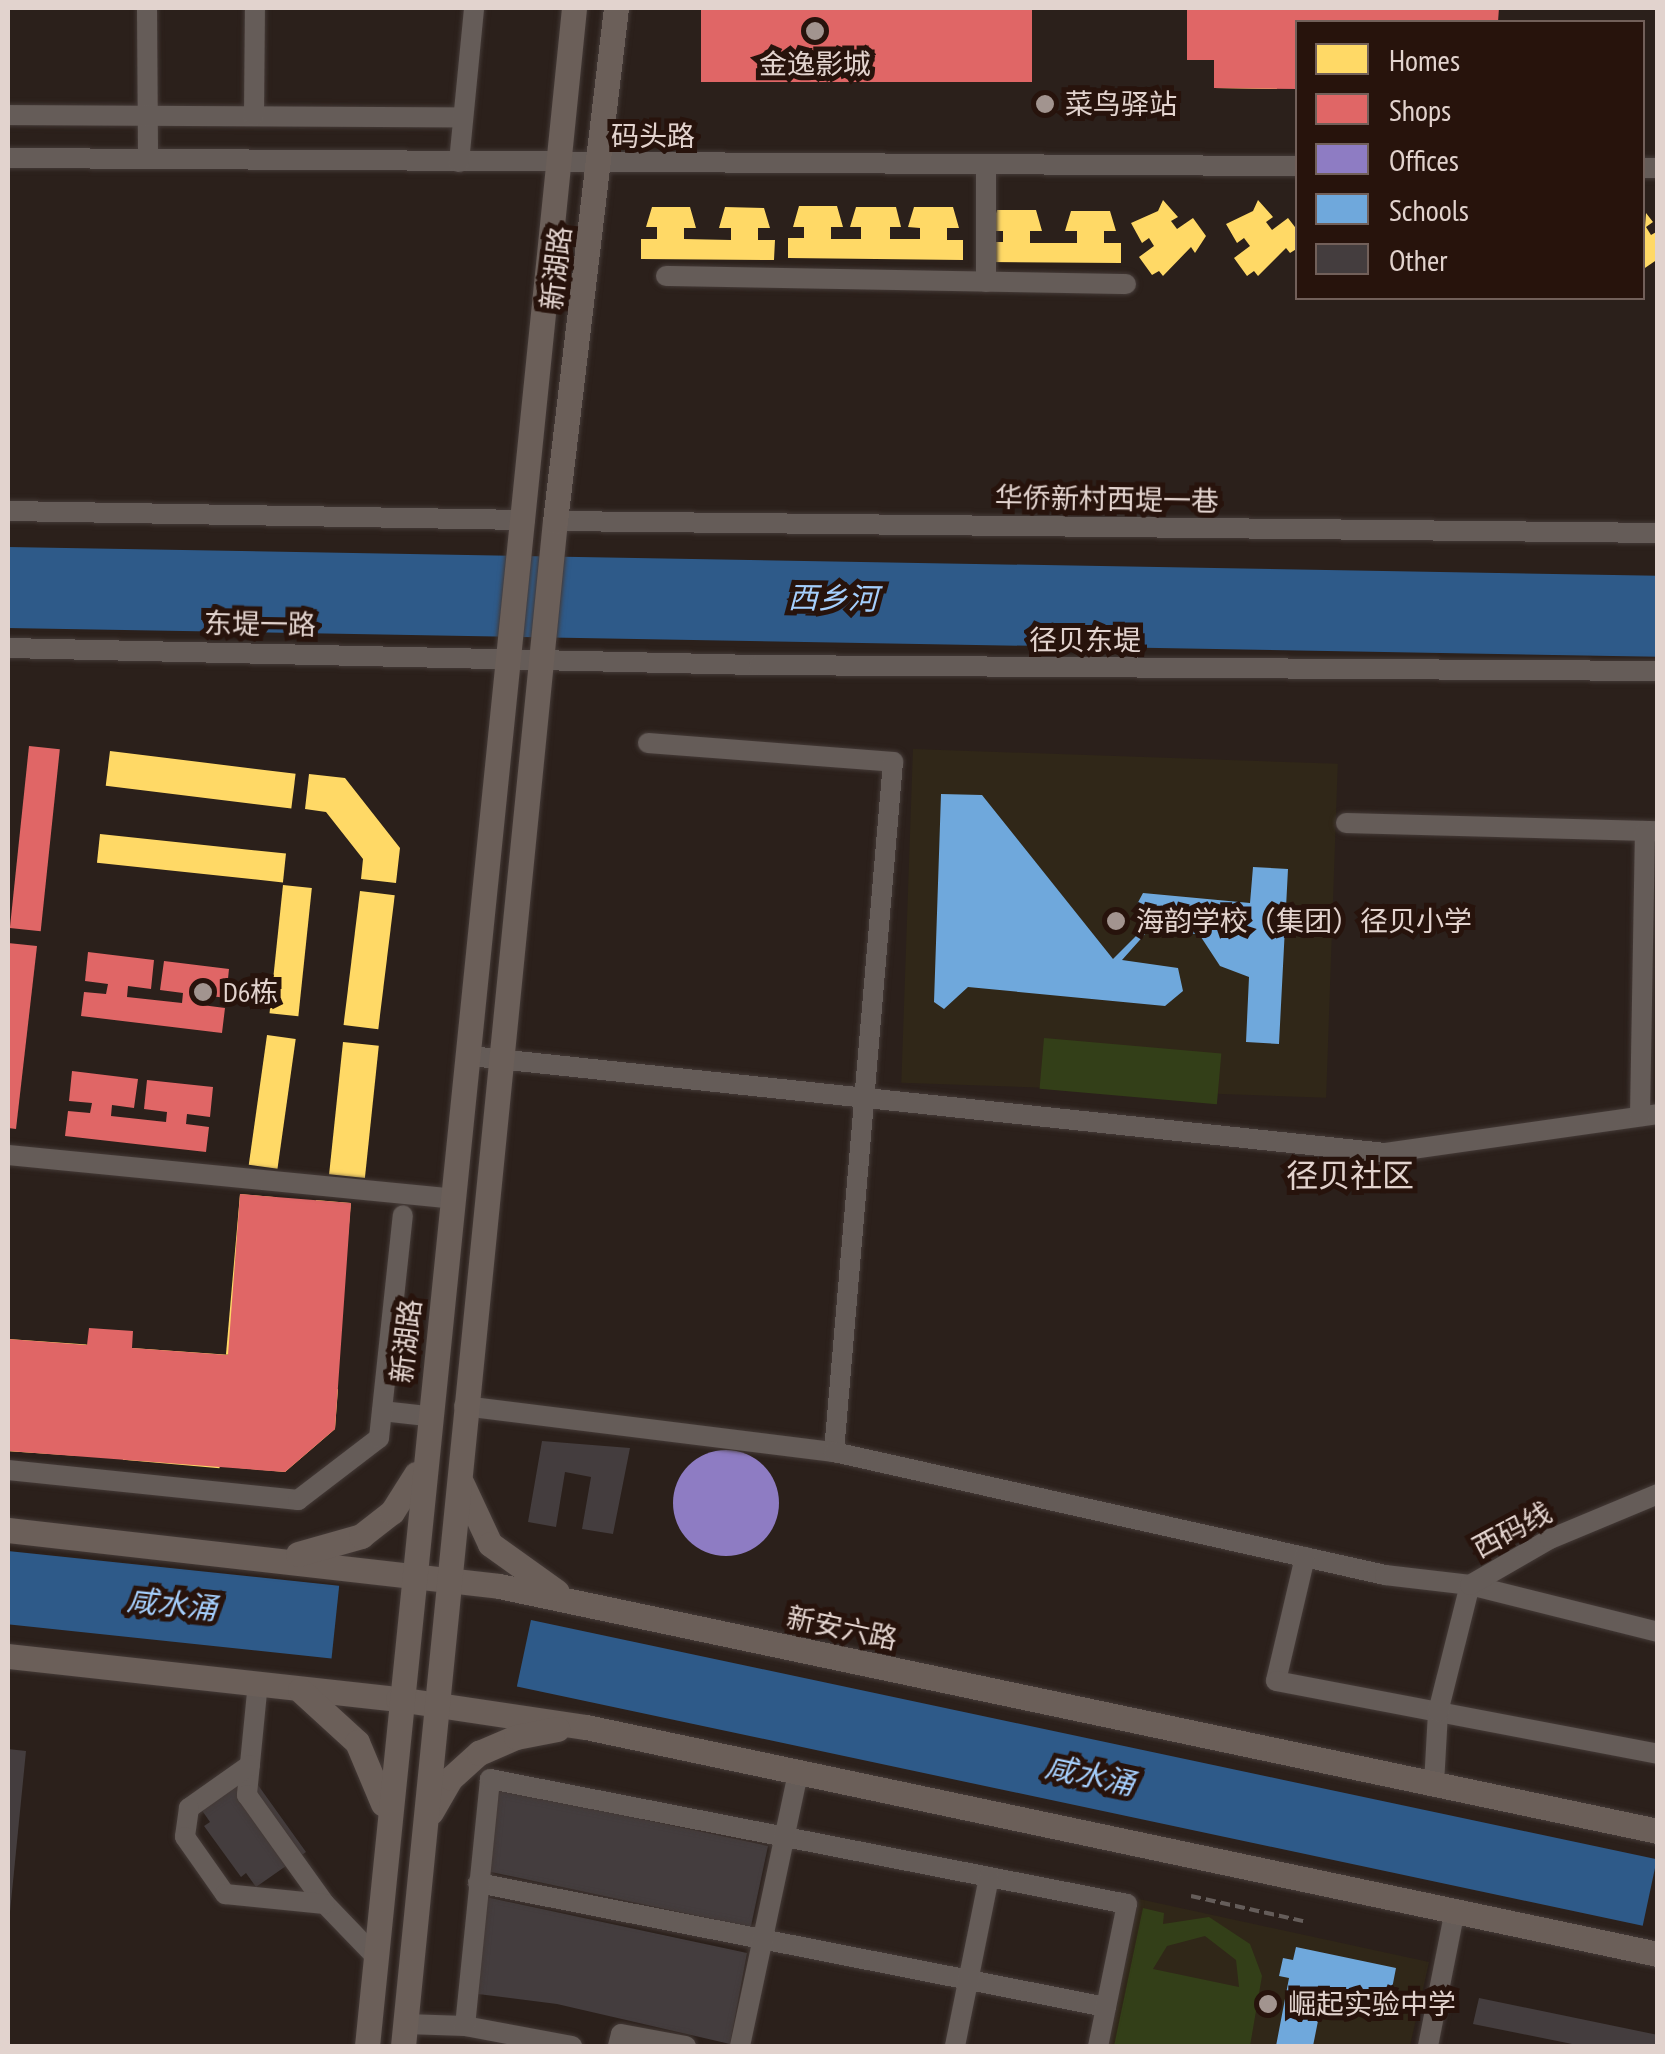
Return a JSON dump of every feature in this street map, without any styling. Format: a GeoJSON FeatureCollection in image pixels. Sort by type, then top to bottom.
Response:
{"type":"FeatureCollection","features":[{"type":"Feature","properties":{"kind":"main road","name":"新湖路"},"geometry":{"type":"LineString","coordinates":[[367,2046],[386,1817],[513,650],[574,8]]}},
{"type":"Feature","properties":{"kind":"main road","name":"新湖路"},"geometry":{"type":"LineString","coordinates":[[543,650],[616,8]]}},
{"type":"Feature","properties":{"kind":"main road"},"geometry":{"type":"LineString","coordinates":[[404,2035],[451,1579],[458,1465],[543,650]]}},
{"type":"Feature","properties":{"kind":"main road"},"geometry":{"type":"LineString","coordinates":[[262,1559],[361,1536],[404,1497],[423,1456]]}},
{"type":"Feature","properties":{"kind":"main road"},"geometry":{"type":"LineString","coordinates":[[458,1465],[472,1515],[490,1544],[574,1602]]}},
{"type":"Feature","properties":{"kind":"main road","name":"新安六路"},"geometry":{"type":"LineString","coordinates":[[8,1530],[451,1579],[1658,1831]]}},
{"type":"Feature","properties":{"kind":"main road"},"geometry":{"type":"LineString","coordinates":[[8,1656],[439,1704],[586,1728],[1658,1954]]}},
{"type":"Feature","properties":{"kind":"main road"},"geometry":{"type":"LineString","coordinates":[[296,1688],[356,1742],[386,1817]]}},
{"type":"Feature","properties":{"kind":"main road"},"geometry":{"type":"LineString","coordinates":[[426,1821],[451,1778],[479,1753],[516,1736],[586,1728]]}},
{"type":"Feature","properties":{"kind":"street"},"geometry":{"type":"LineString","coordinates":[[148,8],[148,158]]}},
{"type":"Feature","properties":{"kind":"street"},"geometry":{"type":"LineString","coordinates":[[254,8],[254,116]]}},
{"type":"Feature","properties":{"kind":"street"},"geometry":{"type":"LineString","coordinates":[[459,162],[474,8]]}},
{"type":"Feature","properties":{"kind":"street"},"geometry":{"type":"LineString","coordinates":[[8,115],[464,117]]}},
{"type":"Feature","properties":{"kind":"street","name":"码头路"},"geometry":{"type":"LineString","coordinates":[[8,158],[1295,166]]}},
{"type":"Feature","properties":{"kind":"street"},"geometry":{"type":"LineString","coordinates":[[986,165],[986,282]]}},
{"type":"Feature","properties":{"kind":"street"},"geometry":{"type":"LineString","coordinates":[[666,276],[1126,284]]}},
{"type":"Feature","properties":{"kind":"street"},"geometry":{"type":"LineString","coordinates":[[8,511],[525,528]]}},
{"type":"Feature","properties":{"kind":"street","name":"华侨新村西堤一巷"},"geometry":{"type":"LineString","coordinates":[[555,528],[1658,533]]}},
{"type":"Feature","properties":{"kind":"street","name":"东堤一路"},"geometry":{"type":"LineString","coordinates":[[8,648],[513,650]]}},
{"type":"Feature","properties":{"kind":"street","name":"径贝东堤"},"geometry":{"type":"LineString","coordinates":[[513,650],[759,665],[1658,672]]}},
{"type":"Feature","properties":{"kind":"street"},"geometry":{"type":"LineString","coordinates":[[648,743],[893,762],[868,1102],[834,1452]]}},
{"type":"Feature","properties":{"kind":"street"},"geometry":{"type":"LineString","coordinates":[[470,1056],[868,1102],[1386,1153],[1649,1115],[1651,831],[1346,823]]}},
{"type":"Feature","properties":{"kind":"street"},"geometry":{"type":"LineString","coordinates":[[8,1155],[454,1199]]}},
{"type":"Feature","properties":{"kind":"street"},"geometry":{"type":"LineString","coordinates":[[8,1470],[298,1500],[378,1438],[403,1214]]}},
{"type":"Feature","properties":{"kind":"street"},"geometry":{"type":"LineString","coordinates":[[464,1406],[834,1452],[1305,1557],[1470,1584],[1658,1632]]}},
{"type":"Feature","properties":{"kind":"street"},"geometry":{"type":"LineString","coordinates":[[382,1411],[427,1416]]}},
{"type":"Feature","properties":{"kind":"street","name":"西码线"},"geometry":{"type":"LineString","coordinates":[[1434,1784],[1438,1712],[1470,1584],[1550,1539],[1658,1494]]}},
{"type":"Feature","properties":{"kind":"street"},"geometry":{"type":"LineString","coordinates":[[1305,1557],[1276,1681],[1658,1754]]}},
{"type":"Feature","properties":{"kind":"street"},"geometry":{"type":"LineString","coordinates":[[258,1682],[247,1794],[326,1904],[374,1955]]}},
{"type":"Feature","properties":{"kind":"street"},"geometry":{"type":"LineString","coordinates":[[250,1765],[189,1808],[185,1837],[225,1894],[326,1904]]}},
{"type":"Feature","properties":{"kind":"street"},"geometry":{"type":"LineString","coordinates":[[740,2046],[798,1772]]}},
{"type":"Feature","properties":{"kind":"street"},"geometry":{"type":"LineString","coordinates":[[465,2026],[490,1779],[1128,1904],[1098,2046]]}},
{"type":"Feature","properties":{"kind":"street"},"geometry":{"type":"LineString","coordinates":[[956,2046],[990,1877]]}},
{"type":"Feature","properties":{"kind":"street"},"geometry":{"type":"LineString","coordinates":[[478,1882],[1106,2007]]}},
{"type":"Feature","properties":{"kind":"street"},"geometry":{"type":"LineString","coordinates":[[1428,2046],[1456,1910]]}},
{"type":"Feature","properties":{"kind":"street"},"geometry":{"type":"LineString","coordinates":[[404,2035],[465,2026],[572,2046]]}},
{"type":"Feature","properties":{"kind":"street"},"geometry":{"type":"LineString","coordinates":[[618,2046],[621,2034],[686,2046]]}},
{"type":"Feature","properties":{"kind":"path"},"geometry":{"type":"LineString","coordinates":[[1191,1896],[1303,1921]]}},
{"type":"Feature","properties":{"kind":"shaded area","name":"海韵学校（集团）径贝小学"},"geometry":{"type":"Polygon","coordinates":[[[913,749],[1338,764],[1326,1098],[901,1083],[913,749]]]}},
{"type":"Feature","properties":{"kind":"shaded area","name":"崛起实验中学"},"geometry":{"type":"Polygon","coordinates":[[[1139,1899],[1429,1962],[1410,2046],[1108,2046],[1139,1899]]]}},
{"type":"Feature","properties":{"kind":"green space"},"geometry":{"type":"Polygon","coordinates":[[[1044,1038],[1221,1054],[1217,1104],[1040,1089],[1044,1038]]]}},
{"type":"Feature","properties":{"kind":"green space"},"geometry":{"type":"Polygon","coordinates":[[[1143,1908],[1164,1913],[1163,1924],[1209,1917],[1250,1944],[1262,1976],[1250,2046],[1114,2046],[1143,1908]],[[1205,1936],[1167,1946],[1153,1969],[1239,1987],[1236,1960],[1205,1936]]]}},
{"type":"Feature","properties":{"kind":"water","name":"西乡河"},"geometry":{"type":"Polygon","coordinates":[[[8,547],[1658,576],[1656,657],[8,628],[8,547]]]}},
{"type":"Feature","properties":{"kind":"water","name":"咸水涌"},"geometry":{"type":"Polygon","coordinates":[[[8,1551],[339,1586],[332,1658],[8,1624],[8,1551]]]}},
{"type":"Feature","properties":{"kind":"water","name":"咸水涌"},"geometry":{"type":"Polygon","coordinates":[[[531,1620],[1657,1859],[1643,1926],[517,1687],[531,1620]]]}},
{"type":"Feature","properties":{"kind":"building: Homes"},"geometry":{"type":"Polygon","coordinates":[[[1187,8],[1251,8],[1251,23],[1294,23],[1293,52],[1264,52],[1264,67],[1277,67],[1277,89],[1214,88],[1214,60],[1187,60],[1187,8]]]}},
{"type":"Feature","properties":{"kind":"building: Homes"},"geometry":{"type":"Polygon","coordinates":[[[1391,8],[1411,8],[1411,15],[1455,8],[1455,20],[1391,20],[1391,8]]]}},
{"type":"Feature","properties":{"kind":"building: Homes"},"geometry":{"type":"Polygon","coordinates":[[[1163,200],[1178,217],[1171,221],[1177,229],[1193,218],[1206,236],[1195,253],[1191,247],[1163,276],[1159,271],[1152,275],[1139,257],[1154,246],[1149,238],[1142,243],[1131,223],[1158,211],[1163,200]]]}},
{"type":"Feature","properties":{"kind":"building: Homes"},"geometry":{"type":"Polygon","coordinates":[[[1258,200],[1273,217],[1266,222],[1272,230],[1288,218],[1295,227],[1295,250],[1290,253],[1286,248],[1258,276],[1254,271],[1247,276],[1234,258],[1250,246],[1244,238],[1237,243],[1226,224],[1253,211],[1258,200]]]}},
{"type":"Feature","properties":{"kind":"building: Homes"},"geometry":{"type":"Polygon","coordinates":[[[799,206],[837,206],[843,227],[831,227],[831,239],[861,239],[861,227],[850,227],[856,207],[896,207],[901,227],[890,227],[890,239],[920,239],[920,228],[908,227],[914,207],[953,207],[959,228],[947,228],[947,240],[963,240],[963,260],[788,258],[788,238],[804,238],[804,227],[793,227],[799,206]]]}},
{"type":"Feature","properties":{"kind":"building: Homes"},"geometry":{"type":"Polygon","coordinates":[[[652,207],[690,207],[696,228],[684,228],[684,239],[731,240],[731,228],[719,228],[725,207],[764,208],[770,228],[758,228],[758,240],[775,240],[774,260],[641,259],[641,239],[657,239],[657,227],[646,227],[652,207]]]}},
{"type":"Feature","properties":{"kind":"building: Homes"},"geometry":{"type":"Polygon","coordinates":[[[997,210],[1036,210],[1042,231],[1030,231],[1030,243],[1077,243],[1077,231],[1065,231],[1071,211],[1110,211],[1116,231],[1104,231],[1104,243],[1121,243],[1121,263],[986,262],[987,242],[1003,242],[1003,231],[991,231],[997,210]]]}},
{"type":"Feature","properties":{"kind":"building: Homes"},"geometry":{"type":"Polygon","coordinates":[[[1646,213],[1653,222],[1646,227],[1651,235],[1658,231],[1658,259],[1645,268],[1646,213]]]}},
{"type":"Feature","properties":{"kind":"building: Homes"},"geometry":{"type":"Polygon","coordinates":[[[110,751],[296,774],[291,809],[106,786],[110,751]]]}},
{"type":"Feature","properties":{"kind":"building: Homes"},"geometry":{"type":"Polygon","coordinates":[[[309,774],[345,778],[400,848],[396,883],[361,879],[363,859],[326,812],[305,809],[309,774]]]}},
{"type":"Feature","properties":{"kind":"building: Homes"},"geometry":{"type":"Polygon","coordinates":[[[100,834],[286,854],[283,882],[97,863],[100,834]]]}},
{"type":"Feature","properties":{"kind":"building: Homes"},"geometry":{"type":"Polygon","coordinates":[[[283,885],[312,888],[298,1016],[270,1013],[283,885]]]}},
{"type":"Feature","properties":{"kind":"building: Homes"},"geometry":{"type":"Polygon","coordinates":[[[360,891],[395,895],[378,1029],[344,1025],[360,891]]]}},
{"type":"Feature","properties":{"kind":"building: Homes"},"geometry":{"type":"Polygon","coordinates":[[[267,1035],[296,1039],[277,1169],[249,1165],[267,1035]]]}},
{"type":"Feature","properties":{"kind":"building: Homes"},"geometry":{"type":"Polygon","coordinates":[[[343,1042],[379,1046],[365,1178],[329,1174],[343,1042]]]}},
{"type":"Feature","properties":{"kind":"building: Homes"},"geometry":{"type":"Polygon","coordinates":[[[240,1194],[277,1197],[263,1358],[226,1354],[240,1194]]]}},
{"type":"Feature","properties":{"kind":"building: Homes"},"geometry":{"type":"Polygon","coordinates":[[[316,1200],[351,1203],[336,1374],[301,1371],[316,1200]]]}},
{"type":"Feature","properties":{"kind":"building: Homes"},"geometry":{"type":"Polygon","coordinates":[[[8,1339],[87,1345],[84,1379],[8,1374],[8,1339]]]}},
{"type":"Feature","properties":{"kind":"building: Homes"},"geometry":{"type":"Polygon","coordinates":[[[132,1348],[228,1355],[225,1390],[130,1383],[132,1348]]]}},
{"type":"Feature","properties":{"kind":"building: Homes"},"geometry":{"type":"Polygon","coordinates":[[[303,1386],[338,1389],[335,1429],[285,1472],[239,1468],[241,1433],[273,1436],[301,1411],[303,1386]]]}},
{"type":"Feature","properties":{"kind":"building: Homes"},"geometry":{"type":"Polygon","coordinates":[[[8,1416],[82,1421],[79,1456],[8,1451],[8,1416]]]}},
{"type":"Feature","properties":{"kind":"building: Homes"},"geometry":{"type":"Polygon","coordinates":[[[126,1424],[223,1432],[219,1468],[123,1460],[126,1424]]]}},
{"type":"Feature","properties":{"kind":"building: Shops"},"geometry":{"type":"Polygon","coordinates":[[[701,8],[1032,8],[1032,82],[701,82],[701,8]]]}},
{"type":"Feature","properties":{"kind":"building: Shops"},"geometry":{"type":"Polygon","coordinates":[[[1187,8],[1499,8],[1498,20],[1295,20],[1295,89],[1214,88],[1214,60],[1187,60],[1187,8]]]}},
{"type":"Feature","properties":{"kind":"building: Shops"},"geometry":{"type":"Polygon","coordinates":[[[29,746],[60,749],[41,931],[10,928],[29,746]]]}},
{"type":"Feature","properties":{"kind":"building: Shops"},"geometry":{"type":"Polygon","coordinates":[[[8,943],[37,946],[16,1129],[8,1128],[8,943]]]}},
{"type":"Feature","properties":{"kind":"building: Shops","name":"D6栋"},"geometry":{"type":"Polygon","coordinates":[[[88,952],[154,960],[151,989],[128,986],[127,997],[182,1003],[183,993],[160,990],[164,961],[229,969],[226,998],[203,995],[202,1005],[225,1008],[222,1033],[81,1016],[84,992],[106,994],[108,984],[85,981],[88,952]]]}},
{"type":"Feature","properties":{"kind":"building: Shops"},"geometry":{"type":"Polygon","coordinates":[[[72,1071],[138,1079],[134,1108],[112,1105],[111,1116],[166,1122],[167,1112],[144,1109],[147,1080],[213,1087],[210,1117],[187,1114],[186,1124],[209,1127],[206,1152],[65,1136],[68,1111],[90,1113],[92,1103],[69,1101],[72,1071]]]}},
{"type":"Feature","properties":{"kind":"building: Shops"},"geometry":{"type":"Polygon","coordinates":[[[240,1194],[351,1203],[335,1429],[285,1472],[8,1451],[8,1339],[87,1345],[89,1328],[133,1331],[132,1348],[228,1355],[240,1194]]]}},
{"type":"Feature","properties":{"kind":"building: Offices"},"geometry":{"type":"Polygon","coordinates":[[[726,1450],[746,1454],[763,1466],[775,1483],[779,1503],[775,1523],[763,1540],[746,1552],[726,1556],[706,1552],[689,1540],[677,1523],[673,1503],[677,1483],[689,1466],[706,1454],[726,1450]]]}},
{"type":"Feature","properties":{"kind":"building: Schools"},"geometry":{"type":"Polygon","coordinates":[[[941,794],[982,795],[1113,959],[1148,924],[1135,908],[1143,893],[1250,903],[1253,867],[1288,869],[1279,1044],[1246,1042],[1249,977],[1220,966],[1199,934],[1147,932],[1122,960],[1178,968],[1183,991],[1165,1006],[968,987],[944,1009],[934,1002],[941,794]]]}},
{"type":"Feature","properties":{"kind":"building: Schools"},"geometry":{"type":"Polygon","coordinates":[[[1296,1947],[1396,1968],[1390,1999],[1325,1986],[1313,2046],[1276,2046],[1289,1978],[1279,1976],[1283,1958],[1293,1960],[1296,1947]]]}},
{"type":"Feature","properties":{"kind":"building: Other"},"geometry":{"type":"Polygon","coordinates":[[[542,1441],[630,1448],[613,1534],[582,1529],[591,1477],[565,1472],[556,1527],[528,1522],[542,1441]]]}},
{"type":"Feature","properties":{"kind":"building: Other"},"geometry":{"type":"Polygon","coordinates":[[[8,1749],[26,1751],[10,1912],[8,1912],[8,1749]]]}},
{"type":"Feature","properties":{"kind":"building: Other"},"geometry":{"type":"Polygon","coordinates":[[[250,1774],[306,1852],[256,1887],[246,1873],[241,1877],[204,1826],[210,1822],[201,1809],[250,1774]]]}},
{"type":"Feature","properties":{"kind":"building: Other"},"geometry":{"type":"Polygon","coordinates":[[[500,1789],[768,1846],[751,1927],[483,1870],[500,1789]]]}},
{"type":"Feature","properties":{"kind":"building: Other"},"geometry":{"type":"Polygon","coordinates":[[[486,1897],[747,1953],[730,2044],[557,2004],[478,1994],[486,1897]]]}},
{"type":"Feature","properties":{"kind":"building: Other"},"geometry":{"type":"Polygon","coordinates":[[[1479,1998],[1658,2035],[1658,2046],[1582,2046],[1473,2024],[1479,1998]]]}},
{"type":"Feature","properties":{"kind":"place","name":"金逸影城"},"geometry":{"type":"Point","coordinates":[815,31]}},
{"type":"Feature","properties":{"kind":"place","name":"菜鸟驿站"},"geometry":{"type":"Point","coordinates":[1045,104]}},
{"type":"Feature","properties":{"kind":"place","name":"海韵学校（集团）径贝小学"},"geometry":{"type":"Point","coordinates":[1116,921]}},
{"type":"Feature","properties":{"kind":"place","name":"D6栋"},"geometry":{"type":"Point","coordinates":[203,992]}},
{"type":"Feature","properties":{"kind":"place","name":"崛起实验中学"},"geometry":{"type":"Point","coordinates":[1268,2004]}},
{"type":"Feature","properties":{"kind":"district","name":"径贝社区"},"geometry":{"type":"Point","coordinates":[1350,1175]}}]}
